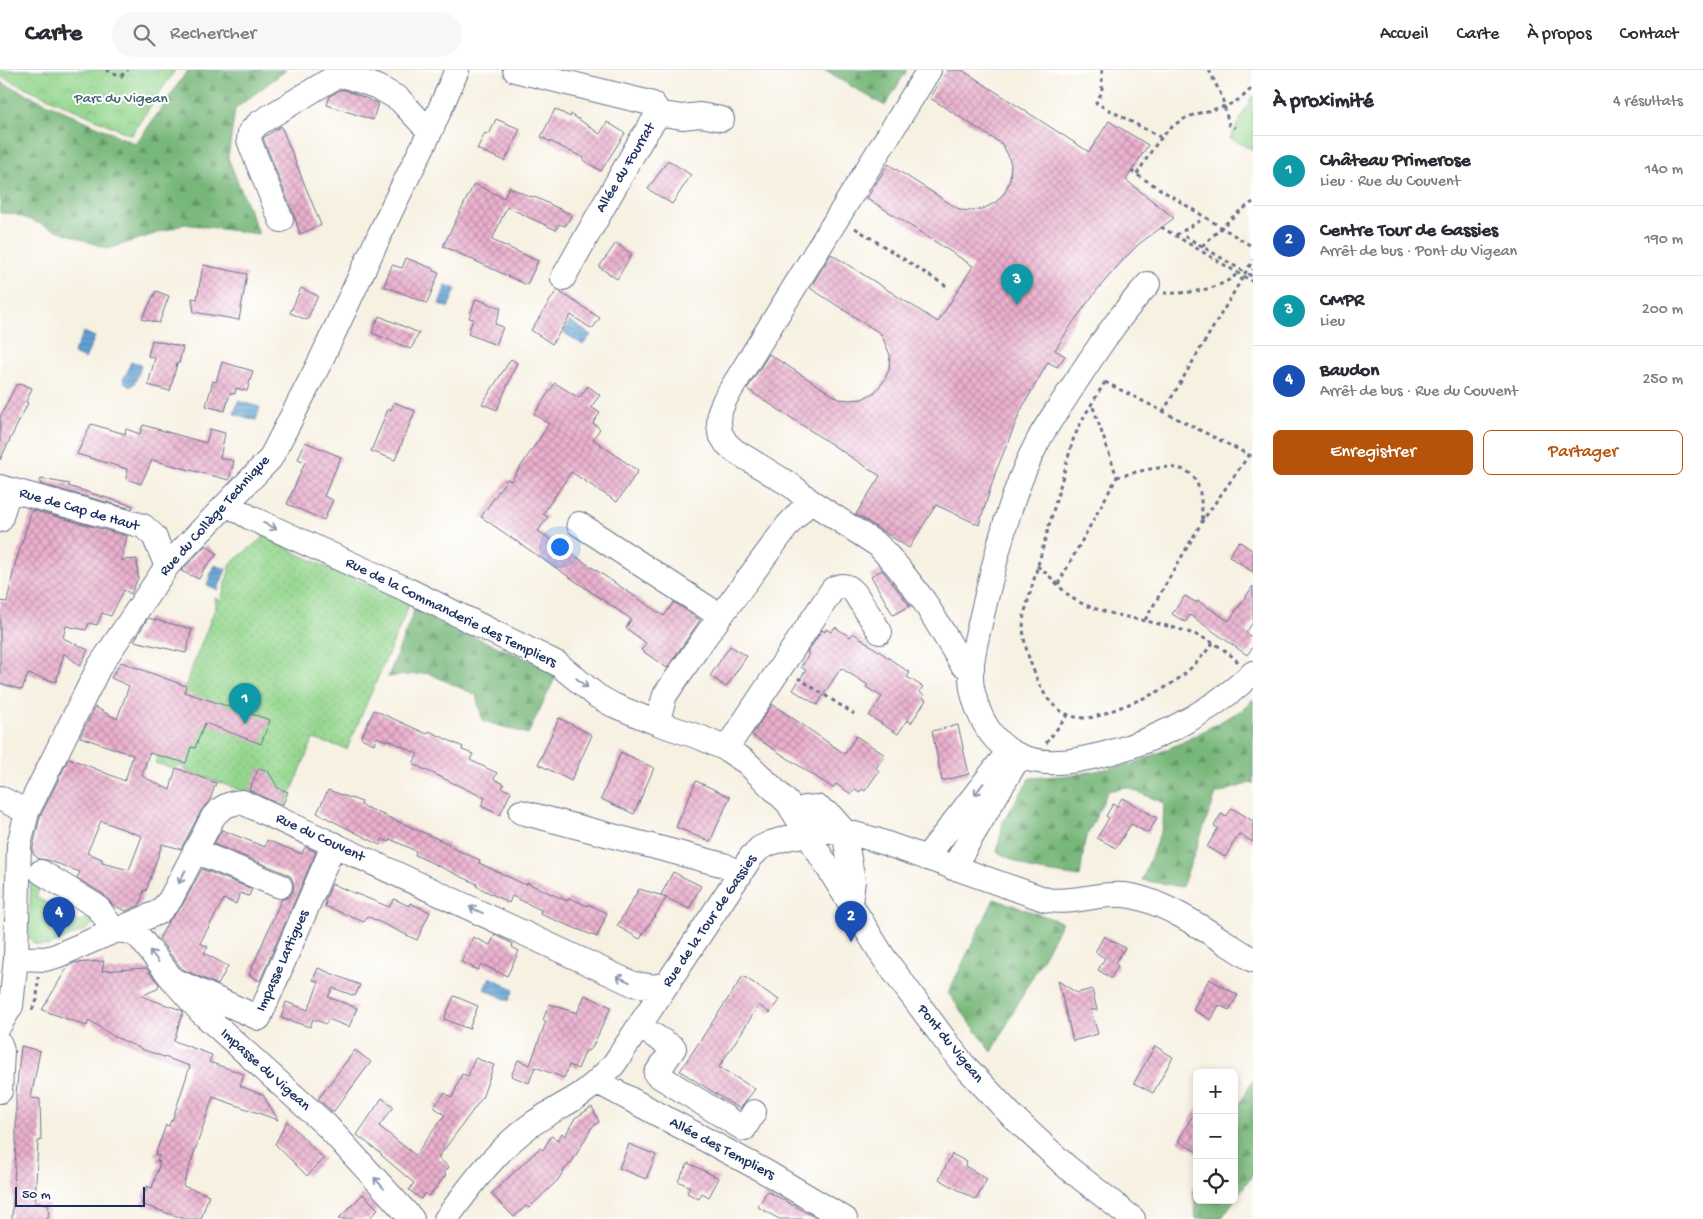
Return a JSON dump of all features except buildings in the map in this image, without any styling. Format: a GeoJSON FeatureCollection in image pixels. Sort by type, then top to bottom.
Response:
{"type":"FeatureCollection","features":[{"type":"Feature","properties":{"kind":"street","name":"Rue du Collège Technique"},"geometry":{"type":"LineString","coordinates":[[27,812],[99,667],[168,566],[270,458],[320,362],[430,132],[457,70]]}},
{"type":"Feature","properties":{"kind":"street","name":"Allée du Fourrat"},"geometry":{"type":"LineString","coordinates":[[515,70],[653,104],[658,110],[658,114],[641,140],[563,278]]}},
{"type":"Feature","properties":{"kind":"street"},"geometry":{"type":"LineString","coordinates":[[929,70],[725,399],[720,411],[720,433],[726,443],[735,451],[792,486],[810,501],[878,545],[924,601],[962,664],[972,668]]}},
{"type":"Feature","properties":{"kind":"street"},"geometry":{"type":"LineString","coordinates":[[281,220],[249,140],[250,132],[259,123],[340,74],[378,87],[399,99],[430,132]]}},
{"type":"Feature","properties":{"kind":"street"},"geometry":{"type":"LineString","coordinates":[[658,114],[682,117],[700,115],[722,119]]}},
{"type":"Feature","properties":{"kind":"street"},"geometry":{"type":"LineString","coordinates":[[1148,284],[1083,370],[1039,439],[1022,475],[998,547],[972,658],[971,679],[974,701],[983,722],[994,738],[1014,754],[1032,761],[1064,762],[1094,757],[1130,747],[1177,727],[1213,706],[1251,674]]}},
{"type":"Feature","properties":{"kind":"street"},"geometry":{"type":"LineString","coordinates":[[0,520],[5,489]]}},
{"type":"Feature","properties":{"kind":"street","name":"Rue de Cap de Haut"},"geometry":{"type":"LineString","coordinates":[[5,489],[143,526],[154,536],[168,566]]}},
{"type":"Feature","properties":{"kind":"street"},"geometry":{"type":"LineString","coordinates":[[657,723],[665,695],[720,616],[788,525],[810,501]]}},
{"type":"Feature","properties":{"kind":"street","name":"Rue de la Commanderie des Templiers"},"geometry":{"type":"LineString","coordinates":[[227,504],[251,518],[403,588],[558,664],[597,696],[613,706],[702,738],[726,749],[746,762],[783,797],[807,834]]}},
{"type":"Feature","properties":{"kind":"street"},"geometry":{"type":"LineString","coordinates":[[579,524],[720,616]]}},
{"type":"Feature","properties":{"kind":"street"},"geometry":{"type":"LineString","coordinates":[[726,749],[833,589],[838,586],[851,588],[880,632]]}},
{"type":"Feature","properties":{"kind":"street"},"geometry":{"type":"LineString","coordinates":[[926,858],[1014,754]]}},
{"type":"Feature","properties":{"kind":"street"},"geometry":{"type":"LineString","coordinates":[[953,868],[1014,754]]}},
{"type":"Feature","properties":{"kind":"street"},"geometry":{"type":"LineString","coordinates":[[0,798],[27,812],[19,845],[27,958],[11,1006],[0,1024]]}},
{"type":"Feature","properties":{"kind":"street","name":"Rue du Couvent"},"geometry":{"type":"LineString","coordinates":[[27,958],[45,959],[56,956],[159,912],[165,907],[175,891],[218,810],[232,803],[242,802],[633,984],[657,987],[669,982]]}},
{"type":"Feature","properties":{"kind":"street"},"geometry":{"type":"LineString","coordinates":[[521,812],[724,866],[740,875]]}},
{"type":"Feature","properties":{"kind":"street","name":"Rue de la Tour de Gassies"},"geometry":{"type":"LineString","coordinates":[[446,1219],[478,1175],[508,1143],[530,1125],[598,1082],[614,1064],[751,857],[760,848],[771,843],[819,831],[844,831],[876,840],[1047,900],[1072,902],[1084,898],[1125,895],[1149,901],[1169,909],[1253,960]]}},
{"type":"Feature","properties":{"kind":"street"},"geometry":{"type":"LineString","coordinates":[[844,831],[853,881],[850,904]]}},
{"type":"Feature","properties":{"kind":"street","name":"Pont du Vigean"},"geometry":{"type":"LineString","coordinates":[[807,834],[884,958],[962,1063],[1013,1117],[1067,1167],[1133,1219]]}},
{"type":"Feature","properties":{"kind":"street","name":"Impasse Lartigues"},"geometry":{"type":"LineString","coordinates":[[172,979],[259,1018],[334,844]]}},
{"type":"Feature","properties":{"kind":"street"},"geometry":{"type":"LineString","coordinates":[[195,851],[280,886]]}},
{"type":"Feature","properties":{"kind":"street"},"geometry":{"type":"LineString","coordinates":[[41,872],[96,906],[116,931]]}},
{"type":"Feature","properties":{"kind":"street","name":"Impasse du Vigean"},"geometry":{"type":"LineString","coordinates":[[116,931],[126,930],[142,939],[172,979],[201,1012],[327,1126],[412,1219]]}},
{"type":"Feature","properties":{"kind":"street"},"geometry":{"type":"LineString","coordinates":[[640,1027],[674,1048],[656,1074],[744,1129],[754,1112]]}},
{"type":"Feature","properties":{"kind":"street"},"geometry":{"type":"LineString","coordinates":[[0,1044],[2,1050],[0,1091]]}},
{"type":"Feature","properties":{"kind":"street","name":"Allée des Templiers"},"geometry":{"type":"LineString","coordinates":[[598,1082],[764,1170],[846,1219]]}},
{"type":"Feature","properties":{"kind":"path"},"geometry":{"type":"LineString","coordinates":[[106,70],[121,76],[128,70]]}},
{"type":"Feature","properties":{"kind":"path"},"geometry":{"type":"LineString","coordinates":[[1102,70],[1102,92],[1096,103],[1160,137]]}},
{"type":"Feature","properties":{"kind":"path"},"geometry":{"type":"LineString","coordinates":[[1209,70],[1225,107],[1229,125],[1235,128]]}},
{"type":"Feature","properties":{"kind":"path"},"geometry":{"type":"LineString","coordinates":[[1137,174],[1160,137],[1188,118],[1238,101],[1253,86]]}},
{"type":"Feature","properties":{"kind":"path"},"geometry":{"type":"LineString","coordinates":[[1132,171],[1253,247]]}},
{"type":"Feature","properties":{"kind":"path"},"geometry":{"type":"LineString","coordinates":[[1202,246],[1253,202]]}},
{"type":"Feature","properties":{"kind":"path"},"geometry":{"type":"LineString","coordinates":[[837,217],[946,286]]}},
{"type":"Feature","properties":{"kind":"path"},"geometry":{"type":"LineString","coordinates":[[1176,235],[1203,219]]}},
{"type":"Feature","properties":{"kind":"path"},"geometry":{"type":"LineString","coordinates":[[1161,227],[1238,273],[1250,274]]}},
{"type":"Feature","properties":{"kind":"path"},"geometry":{"type":"LineString","coordinates":[[1186,236],[1243,272]]}},
{"type":"Feature","properties":{"kind":"path"},"geometry":{"type":"LineString","coordinates":[[1163,412],[1250,274],[1253,260]]}},
{"type":"Feature","properties":{"kind":"path"},"geometry":{"type":"LineString","coordinates":[[1148,284],[1164,292],[1193,292],[1208,289],[1238,273]]}},
{"type":"Feature","properties":{"kind":"path"},"geometry":{"type":"LineString","coordinates":[[1250,274],[1253,282]]}},
{"type":"Feature","properties":{"kind":"path"},"geometry":{"type":"LineString","coordinates":[[1083,370],[1253,457]]}},
{"type":"Feature","properties":{"kind":"path"},"geometry":{"type":"LineString","coordinates":[[1105,382],[1073,440],[1024,614],[1022,625],[1023,637],[1041,690],[1048,701],[1068,715],[1086,718],[1095,716],[1164,690],[1190,671],[1213,643]]}},
{"type":"Feature","properties":{"kind":"path"},"geometry":{"type":"LineString","coordinates":[[1092,404],[1117,477]]}},
{"type":"Feature","properties":{"kind":"path"},"geometry":{"type":"LineString","coordinates":[[1145,620],[1204,520],[1249,455]]}},
{"type":"Feature","properties":{"kind":"path"},"geometry":{"type":"LineString","coordinates":[[1058,584],[1117,477],[1144,470],[1169,467],[1186,470],[1196,480],[1202,499],[1204,520]]}},
{"type":"Feature","properties":{"kind":"path"},"geometry":{"type":"LineString","coordinates":[[1037,566],[1045,571],[1071,598],[1113,613],[1172,626],[1203,637],[1232,656],[1251,674]]}},
{"type":"Feature","properties":{"kind":"path"},"geometry":{"type":"LineString","coordinates":[[781,667],[854,714]]}},
{"type":"Feature","properties":{"kind":"path"},"geometry":{"type":"LineString","coordinates":[[27,958],[37,1000],[30,1013]]}},
{"type":"Feature","properties":{"kind":"green space","name":"Parc du Vigean"},"geometry":{"type":"Polygon","coordinates":[[[0,70],[175,70],[131,135],[0,76],[0,70]]]}},
{"type":"Feature","properties":{"kind":"green space"},"geometry":{"type":"Polygon","coordinates":[[[188,70],[286,70],[235,109],[228,158],[259,234],[185,224],[108,249],[14,214],[0,213],[0,82],[136,144],[188,70]]]}},
{"type":"Feature","properties":{"kind":"green space"},"geometry":{"type":"Polygon","coordinates":[[[824,70],[907,70],[885,106],[824,70]]]}},
{"type":"Feature","properties":{"kind":"green space"},"geometry":{"type":"Polygon","coordinates":[[[1253,95],[1253,150],[1230,138],[1253,95]]]}},
{"type":"Feature","properties":{"kind":"green space"},"geometry":{"type":"Polygon","coordinates":[[[265,536],[304,557],[410,603],[347,749],[313,739],[284,810],[263,798],[184,770],[185,767],[177,766],[176,769],[155,763],[216,606],[215,598],[221,601],[231,563],[265,536]]]}},
{"type":"Feature","properties":{"kind":"green space"},"geometry":{"type":"Polygon","coordinates":[[[416,605],[463,632],[558,672],[528,734],[483,721],[476,695],[428,673],[388,677],[416,605]]]}},
{"type":"Feature","properties":{"kind":"green space"},"geometry":{"type":"Polygon","coordinates":[[[1253,699],[1253,784],[1250,783],[1216,794],[1182,887],[1142,880],[1163,825],[1164,803],[1126,787],[1108,791],[1085,840],[1080,877],[1033,870],[997,852],[1003,822],[1030,778],[1073,775],[1133,764],[1183,742],[1242,710],[1253,699]]]}},
{"type":"Feature","properties":{"kind":"green space"},"geometry":{"type":"Polygon","coordinates":[[[31,877],[42,882],[36,897],[81,923],[88,911],[93,918],[91,925],[87,929],[48,946],[34,944],[29,937],[31,877]]]}},
{"type":"Feature","properties":{"kind":"green space"},"geometry":{"type":"Polygon","coordinates":[[[994,899],[1062,922],[992,1052],[948,993],[994,899]]]}},
{"type":"Feature","properties":{"kind":"green space"},"geometry":{"type":"Polygon","coordinates":[[[1253,1080],[1253,1174],[1238,1195],[1238,1114],[1238,1107],[1253,1080]]]}},
{"type":"Feature","properties":{"kind":"green space"},"geometry":{"type":"Polygon","coordinates":[[[1194,1204],[1232,1204],[1221,1219],[1196,1219],[1194,1204]]]}},
{"type":"Feature","properties":{"kind":"water"},"geometry":{"type":"Polygon","coordinates":[[[446,285],[456,289],[448,308],[439,304],[446,285]]]}},
{"type":"Feature","properties":{"kind":"water"},"geometry":{"type":"Polygon","coordinates":[[[570,321],[591,335],[583,345],[563,332],[570,321]]]}},
{"type":"Feature","properties":{"kind":"water"},"geometry":{"type":"Polygon","coordinates":[[[84,332],[95,337],[85,359],[73,354],[84,332]]]}},
{"type":"Feature","properties":{"kind":"water"},"geometry":{"type":"Polygon","coordinates":[[[132,362],[140,364],[141,367],[135,382],[130,386],[123,379],[132,362]]]}},
{"type":"Feature","properties":{"kind":"water"},"geometry":{"type":"Polygon","coordinates":[[[238,401],[260,407],[256,420],[234,414],[238,401]]]}},
{"type":"Feature","properties":{"kind":"water"},"geometry":{"type":"Polygon","coordinates":[[[214,565],[226,569],[218,590],[207,585],[214,565]]]}},
{"type":"Feature","properties":{"kind":"water"},"geometry":{"type":"Polygon","coordinates":[[[490,977],[514,989],[509,1001],[484,989],[490,977]]]}},
{"type":"Feature","properties":{"kind":"place","name":"CMPR"},"geometry":{"type":"Point","coordinates":[1017,305]}},
{"type":"Feature","properties":{"kind":"place","name":"Château Primerose"},"geometry":{"type":"Point","coordinates":[245,724]}},
{"type":"Feature","properties":{"kind":"place","name":"Baudon"},"geometry":{"type":"Point","coordinates":[59,938]}},
{"type":"Feature","properties":{"kind":"place","name":"Centre Tour de Gassies"},"geometry":{"type":"Point","coordinates":[851,942]}}]}
